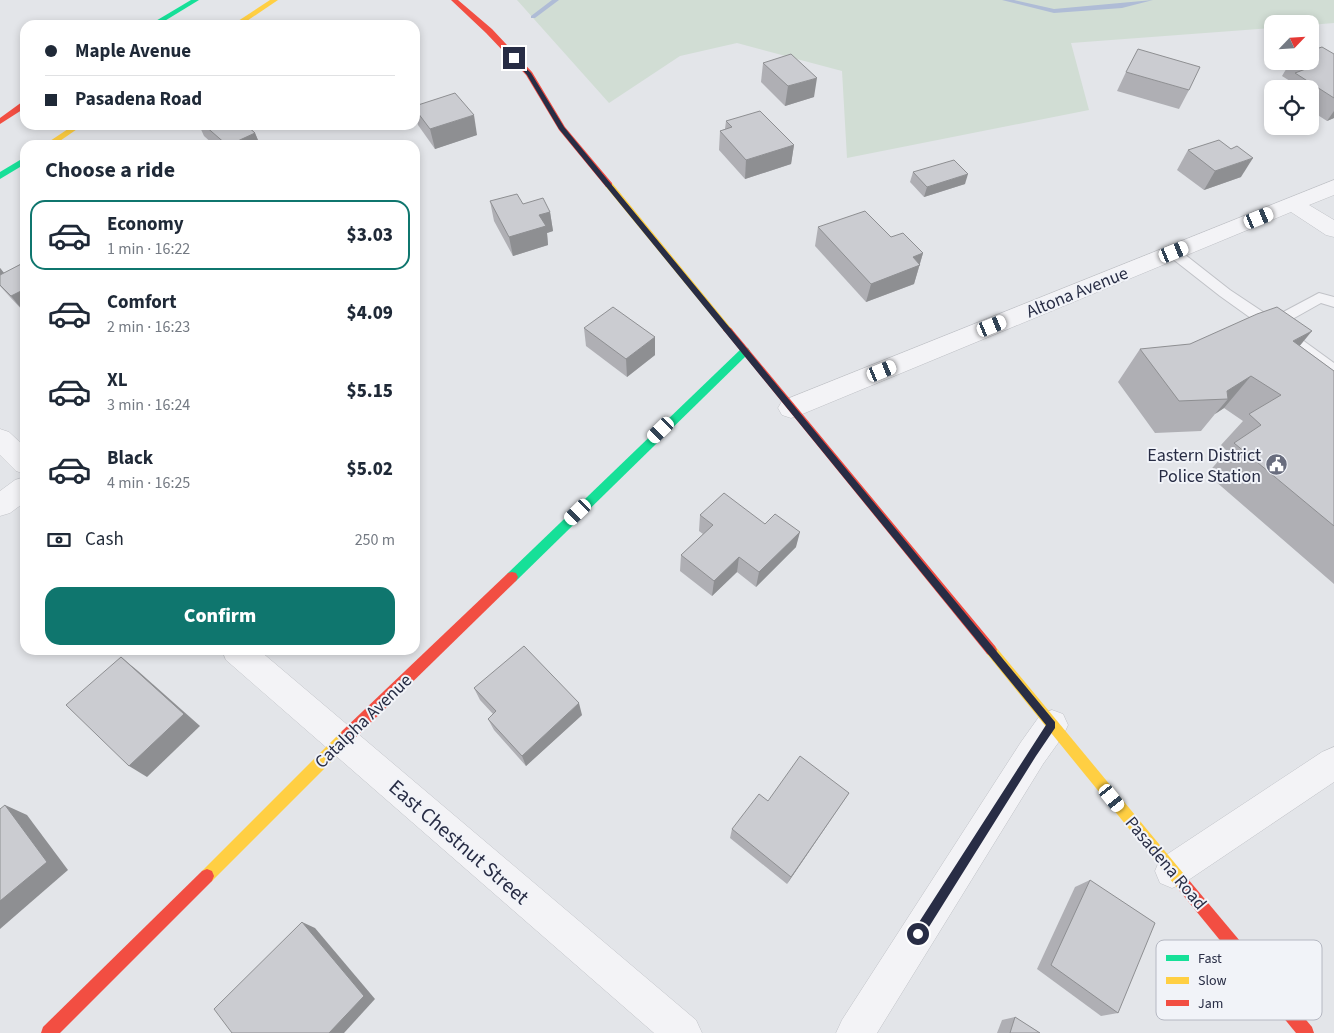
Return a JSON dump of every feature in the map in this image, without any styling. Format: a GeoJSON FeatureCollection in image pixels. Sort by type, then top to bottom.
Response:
{"type":"FeatureCollection","features":[{"type":"Feature","properties":{"kind":"main road"},"geometry":{"type":"LineString","coordinates":[[162,20],[196,0]]}},
{"type":"Feature","properties":{"kind":"main road"},"geometry":{"type":"LineString","coordinates":[[244,20],[275,0]]}},
{"type":"Feature","properties":{"kind":"main road","name":"Pasadena Road"},"geometry":{"type":"LineString","coordinates":[[454,0],[489,31],[529,74],[562,128],[1229,940]]}},
{"type":"Feature","properties":{"kind":"main road"},"geometry":{"type":"LineString","coordinates":[[0,113],[20,101]]}},
{"type":"Feature","properties":{"kind":"main road"},"geometry":{"type":"LineString","coordinates":[[0,122],[20,108]]}},
{"type":"Feature","properties":{"kind":"main road"},"geometry":{"type":"LineString","coordinates":[[56,140],[71,130]]}},
{"type":"Feature","properties":{"kind":"main road"},"geometry":{"type":"LineString","coordinates":[[0,176],[20,163]]}},
{"type":"Feature","properties":{"kind":"main road","name":"Catalpha Avenue"},"geometry":{"type":"LineString","coordinates":[[49,1033],[342,742],[745,351]]}},
{"type":"Feature","properties":{"kind":"main road","name":"Pasadena Road"},"geometry":{"type":"LineString","coordinates":[[1295,1020],[1306,1033]]}},
{"type":"Feature","properties":{"kind":"street","name":"Altona Avenue"},"geometry":{"type":"LineString","coordinates":[[791,408],[1334,187]]}},
{"type":"Feature","properties":{"kind":"street"},"geometry":{"type":"LineString","coordinates":[[1293,204],[1334,230]]}},
{"type":"Feature","properties":{"kind":"street"},"geometry":{"type":"LineString","coordinates":[[0,439],[20,458]]}},
{"type":"Feature","properties":{"kind":"street"},"geometry":{"type":"LineString","coordinates":[[0,505],[20,491]]}},
{"type":"Feature","properties":{"kind":"street","name":"East Chestnut Street"},"geometry":{"type":"LineString","coordinates":[[243,655],[683,1033]]}},
{"type":"Feature","properties":{"kind":"street"},"geometry":{"type":"LineString","coordinates":[[855,1033],[1032,753],[1052,725]]}},
{"type":"Feature","properties":{"kind":"street"},"geometry":{"type":"LineString","coordinates":[[1172,871],[1334,763]]}},
{"type":"Feature","properties":{"kind":"lane"},"geometry":{"type":"LineString","coordinates":[[1174,252],[1225,293],[1334,371]]}},
{"type":"Feature","properties":{"kind":"lane"},"geometry":{"type":"LineString","coordinates":[[1271,325],[1319,298],[1334,302]]}},
{"type":"Feature","properties":{"kind":"shaded area"},"geometry":{"type":"Polygon","coordinates":[[[517,0],[1334,0],[1334,23],[1319,24],[1319,15],[1264,15],[1264,29],[1071,43],[1089,110],[847,158],[842,71],[737,43],[680,56],[609,103],[517,0]]]}},
{"type":"Feature","properties":{"kind":"building"},"geometry":{"type":"Polygon","coordinates":[[[1322,47],[1334,54],[1334,98],[1319,88],[1319,80],[1306,80],[1295,73],[1303,70],[1319,70],[1319,48],[1322,47]]]}},
{"type":"Feature","properties":{"kind":"building"},"geometry":{"type":"Polygon","coordinates":[[[1138,49],[1200,67],[1189,90],[1126,72],[1138,49]]]}},
{"type":"Feature","properties":{"kind":"building"},"geometry":{"type":"Polygon","coordinates":[[[791,54],[817,78],[788,86],[763,63],[791,54]]]}},
{"type":"Feature","properties":{"kind":"building"},"geometry":{"type":"Polygon","coordinates":[[[455,93],[474,115],[430,129],[420,116],[420,104],[455,93]]]}},
{"type":"Feature","properties":{"kind":"building"},"geometry":{"type":"Polygon","coordinates":[[[760,111],[794,145],[746,160],[720,131],[732,127],[726,121],[760,111]]]}},
{"type":"Feature","properties":{"kind":"building"},"geometry":{"type":"Polygon","coordinates":[[[210,130],[252,130],[255,133],[240,140],[221,140],[210,130]]]}},
{"type":"Feature","properties":{"kind":"building"},"geometry":{"type":"Polygon","coordinates":[[[1219,140],[1231,149],[1237,146],[1253,158],[1215,171],[1188,150],[1219,140]]]}},
{"type":"Feature","properties":{"kind":"building"},"geometry":{"type":"Polygon","coordinates":[[[954,160],[968,174],[927,187],[913,172],[954,160]]]}},
{"type":"Feature","properties":{"kind":"building"},"geometry":{"type":"Polygon","coordinates":[[[517,194],[523,204],[543,198],[550,212],[539,215],[546,226],[509,237],[490,201],[517,194]]]}},
{"type":"Feature","properties":{"kind":"building"},"geometry":{"type":"Polygon","coordinates":[[[865,211],[891,237],[903,233],[923,253],[913,257],[920,265],[871,284],[818,227],[865,211]]]}},
{"type":"Feature","properties":{"kind":"building"},"geometry":{"type":"Polygon","coordinates":[[[20,265],[20,292],[11,296],[0,285],[0,275],[20,265]]]}},
{"type":"Feature","properties":{"kind":"building"},"geometry":{"type":"Polygon","coordinates":[[[613,307],[655,337],[626,359],[584,328],[613,307]]]}},
{"type":"Feature","properties":{"kind":"building"},"geometry":{"type":"Polygon","coordinates":[[[1277,307],[1312,331],[1293,341],[1334,371],[1334,526],[1234,443],[1261,425],[1249,414],[1281,395],[1251,376],[1227,391],[1228,399],[1179,401],[1140,349],[1190,344],[1277,307]]]}},
{"type":"Feature","properties":{"kind":"building"},"geometry":{"type":"Polygon","coordinates":[[[724,493],[765,524],[775,514],[800,532],[759,572],[739,557],[714,581],[681,555],[713,525],[700,515],[724,493]]]}},
{"type":"Feature","properties":{"kind":"building"},"geometry":{"type":"Polygon","coordinates":[[[524,646],[579,703],[522,756],[488,719],[496,711],[474,688],[524,646]]]}},
{"type":"Feature","properties":{"kind":"building"},"geometry":{"type":"Polygon","coordinates":[[[121,657],[184,714],[129,766],[66,705],[121,657]]]}},
{"type":"Feature","properties":{"kind":"building"},"geometry":{"type":"Polygon","coordinates":[[[800,756],[849,793],[791,877],[732,829],[759,794],[768,801],[800,756]]]}},
{"type":"Feature","properties":{"kind":"building"},"geometry":{"type":"Polygon","coordinates":[[[5,805],[47,862],[0,901],[0,809],[5,805]]]}},
{"type":"Feature","properties":{"kind":"building"},"geometry":{"type":"Polygon","coordinates":[[[1090,880],[1155,923],[1118,1013],[1051,965],[1090,880]]]}},
{"type":"Feature","properties":{"kind":"building"},"geometry":{"type":"Polygon","coordinates":[[[302,922],[364,996],[329,1033],[232,1033],[214,1009],[302,922]]]}},
{"type":"Feature","properties":{"kind":"building"},"geometry":{"type":"Polygon","coordinates":[[[1015,1017],[1040,1033],[1010,1033],[1015,1017]]]}},
{"type":"Feature","properties":{"kind":"waterway"},"geometry":{"type":"LineString","coordinates":[[533,17],[556,0]]}},
{"type":"Feature","properties":{"kind":"waterway"},"geometry":{"type":"LineString","coordinates":[[1005,0],[1054,11],[1122,6],[1150,0]]}},
{"type":"Feature","properties":{"kind":"traffic: fast"},"geometry":{"type":"LineString","coordinates":[[162,20],[196,0]]}},
{"type":"Feature","properties":{"kind":"traffic: fast"},"geometry":{"type":"LineString","coordinates":[[0,176],[20,163]]}},
{"type":"Feature","properties":{"kind":"traffic: fast"},"geometry":{"type":"LineString","coordinates":[[512,577],[745,351]]}},
{"type":"Feature","properties":{"kind":"traffic: slow"},"geometry":{"type":"LineString","coordinates":[[244,20],[275,0]]}},
{"type":"Feature","properties":{"kind":"traffic: slow"},"geometry":{"type":"LineString","coordinates":[[56,140],[71,130]]}},
{"type":"Feature","properties":{"kind":"traffic: slow"},"geometry":{"type":"LineString","coordinates":[[609,185],[728,330]]}},
{"type":"Feature","properties":{"kind":"traffic: slow"},"geometry":{"type":"LineString","coordinates":[[991,650],[1183,884]]}},
{"type":"Feature","properties":{"kind":"traffic: slow"},"geometry":{"type":"LineString","coordinates":[[207,876],[347,736]]}},
{"type":"Feature","properties":{"kind":"traffic: jam"},"geometry":{"type":"LineString","coordinates":[[454,0],[489,31],[529,74],[562,128],[609,185]]}},
{"type":"Feature","properties":{"kind":"traffic: jam"},"geometry":{"type":"LineString","coordinates":[[0,122],[20,108]]}},
{"type":"Feature","properties":{"kind":"traffic: jam"},"geometry":{"type":"LineString","coordinates":[[728,330],[991,650]]}},
{"type":"Feature","properties":{"kind":"traffic: jam"},"geometry":{"type":"LineString","coordinates":[[347,736],[512,577]]}},
{"type":"Feature","properties":{"kind":"traffic: jam"},"geometry":{"type":"LineString","coordinates":[[49,1033],[207,876]]}},
{"type":"Feature","properties":{"kind":"traffic: jam"},"geometry":{"type":"LineString","coordinates":[[1183,884],[1229,940]]}},
{"type":"Feature","properties":{"kind":"traffic: jam"},"geometry":{"type":"LineString","coordinates":[[1295,1020],[1306,1033]]}},
{"type":"Feature","properties":{"kind":"place","name":"Eastern District Police Station"},"geometry":{"type":"Point","coordinates":[1277,465]}},
{"type":"Feature","properties":{"kind":"route"},"geometry":{"type":"LineString","coordinates":[[514,58],[529,74],[562,128],[1052,725],[1032,753],[918,934]]}}]}
